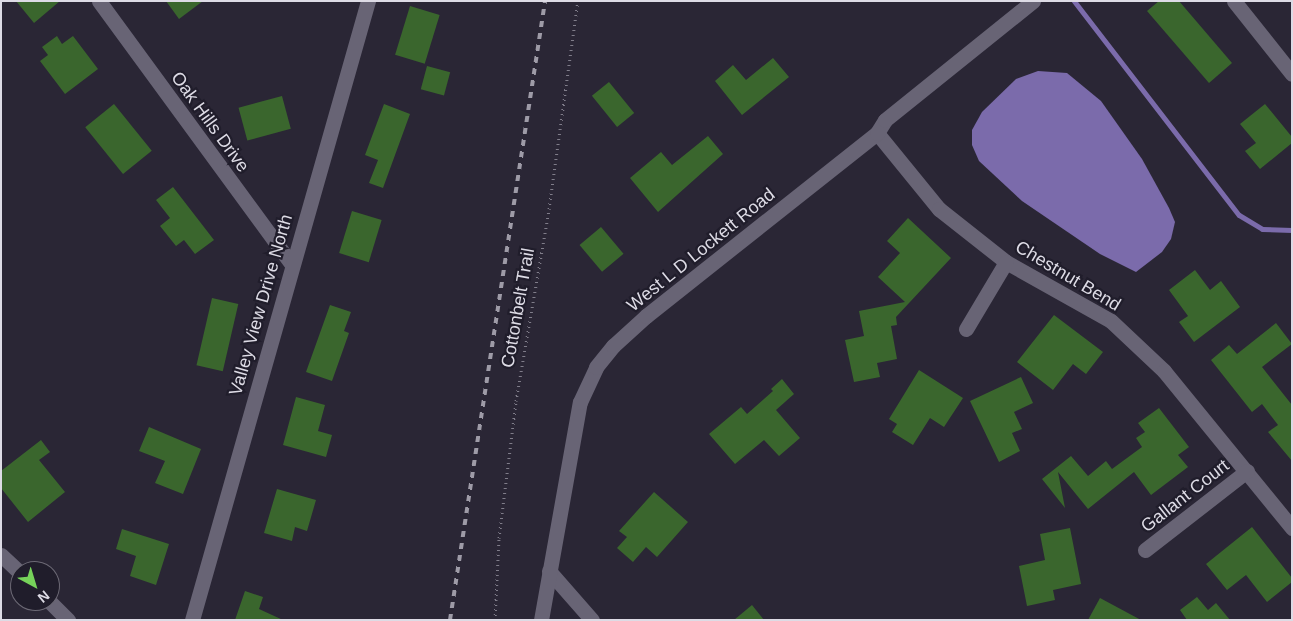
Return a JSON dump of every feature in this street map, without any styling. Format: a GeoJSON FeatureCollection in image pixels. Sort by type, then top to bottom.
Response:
{"type":"FeatureCollection","features":[{"type":"Feature","properties":{"kind":"street","name":"Oak Hills Drive"},"geometry":{"type":"LineString","coordinates":[[98,1],[292,265]]}},
{"type":"Feature","properties":{"kind":"street","name":"Valley View Drive North"},"geometry":{"type":"LineString","coordinates":[[192,620],[368,1]]}},
{"type":"Feature","properties":{"kind":"street","name":"West L D Lockett Road"},"geometry":{"type":"LineString","coordinates":[[541,620],[580,402],[596,367],[613,346],[646,316],[877,133],[885,120],[1032,1]]}},
{"type":"Feature","properties":{"kind":"street"},"geometry":{"type":"LineString","coordinates":[[1234,1],[1292,74]]}},
{"type":"Feature","properties":{"kind":"street","name":"Chestnut Bend"},"geometry":{"type":"LineString","coordinates":[[877,133],[939,209],[1006,262],[1111,321],[1164,371],[1292,528]]}},
{"type":"Feature","properties":{"kind":"street"},"geometry":{"type":"LineString","coordinates":[[966,329],[1006,262]]}},
{"type":"Feature","properties":{"kind":"street","name":"Gallant Court"},"geometry":{"type":"LineString","coordinates":[[1145,550],[1247,471]]}},
{"type":"Feature","properties":{"kind":"street"},"geometry":{"type":"LineString","coordinates":[[549,572],[592,620]]}},
{"type":"Feature","properties":{"kind":"street"},"geometry":{"type":"LineString","coordinates":[[59,611],[68,620]]}},
{"type":"Feature","properties":{"kind":"path","name":"Cottonbelt Trail"},"geometry":{"type":"LineString","coordinates":[[495,620],[499,538],[516,401],[549,209],[578,1]]}},
{"type":"Feature","properties":{"kind":"shaded area"},"geometry":{"type":"Polygon","coordinates":[[[1038,71],[1067,73],[1101,101],[1142,159],[1169,208],[1175,222],[1171,239],[1162,252],[1136,272],[1100,254],[1022,201],[979,161],[972,145],[972,130],[982,112],[1016,79],[1038,71]]]}},
{"type":"Feature","properties":{"kind":"building"},"geometry":{"type":"Polygon","coordinates":[[[16,1],[60,1],[34,23],[16,1]]]}},
{"type":"Feature","properties":{"kind":"building"},"geometry":{"type":"Polygon","coordinates":[[[166,1],[203,1],[179,19],[166,1]]]}},
{"type":"Feature","properties":{"kind":"building"},"geometry":{"type":"Polygon","coordinates":[[[1159,1],[1179,1],[1232,63],[1209,83],[1147,11],[1159,1]]]}},
{"type":"Feature","properties":{"kind":"building"},"geometry":{"type":"Polygon","coordinates":[[[410,6],[440,15],[425,64],[395,55],[410,6]]]}},
{"type":"Feature","properties":{"kind":"building"},"geometry":{"type":"Polygon","coordinates":[[[57,36],[62,44],[73,36],[98,69],[65,94],[40,61],[48,55],[42,47],[57,36]]]}},
{"type":"Feature","properties":{"kind":"building"},"geometry":{"type":"Polygon","coordinates":[[[773,58],[789,77],[742,115],[715,81],[733,65],[746,80],[773,58]]]}},
{"type":"Feature","properties":{"kind":"building"},"geometry":{"type":"Polygon","coordinates":[[[427,66],[450,72],[444,95],[421,89],[427,66]]]}},
{"type":"Feature","properties":{"kind":"building"},"geometry":{"type":"Polygon","coordinates":[[[609,82],[634,113],[617,127],[592,96],[609,82]]]}},
{"type":"Feature","properties":{"kind":"building"},"geometry":{"type":"Polygon","coordinates":[[[282,96],[291,129],[247,140],[239,108],[282,96]]]}},
{"type":"Feature","properties":{"kind":"building"},"geometry":{"type":"Polygon","coordinates":[[[114,104],[152,151],[123,174],[85,127],[114,104]]]}},
{"type":"Feature","properties":{"kind":"building"},"geometry":{"type":"Polygon","coordinates":[[[384,104],[410,114],[383,188],[369,183],[378,160],[365,155],[384,104]]]}},
{"type":"Feature","properties":{"kind":"building"},"geometry":{"type":"Polygon","coordinates":[[[1265,104],[1292,137],[1292,143],[1260,169],[1245,151],[1256,143],[1240,124],[1265,104]]]}},
{"type":"Feature","properties":{"kind":"building"},"geometry":{"type":"Polygon","coordinates":[[[708,136],[723,154],[658,212],[630,178],[661,152],[672,165],[708,136]]]}},
{"type":"Feature","properties":{"kind":"building"},"geometry":{"type":"Polygon","coordinates":[[[173,187],[214,240],[195,254],[184,240],[176,246],[160,226],[170,218],[156,200],[173,187]]]}},
{"type":"Feature","properties":{"kind":"building"},"geometry":{"type":"Polygon","coordinates":[[[352,211],[382,220],[369,262],[339,253],[352,211]]]}},
{"type":"Feature","properties":{"kind":"building"},"geometry":{"type":"Polygon","coordinates":[[[908,218],[951,258],[896,317],[897,325],[891,326],[897,359],[877,363],[880,377],[854,382],[845,340],[864,336],[859,311],[905,302],[878,277],[900,253],[887,241],[908,218]]]}},
{"type":"Feature","properties":{"kind":"building"},"geometry":{"type":"Polygon","coordinates":[[[601,227],[623,254],[602,272],[580,245],[601,227]]]}},
{"type":"Feature","properties":{"kind":"building"},"geometry":{"type":"Polygon","coordinates":[[[1195,270],[1210,290],[1221,281],[1240,307],[1194,342],[1179,322],[1188,316],[1169,290],[1195,270]]]}},
{"type":"Feature","properties":{"kind":"building"},"geometry":{"type":"Polygon","coordinates":[[[212,298],[238,304],[223,371],[196,365],[212,298]]]}},
{"type":"Feature","properties":{"kind":"building"},"geometry":{"type":"Polygon","coordinates":[[[330,305],[351,312],[344,331],[349,333],[332,381],[306,372],[330,305]]]}},
{"type":"Feature","properties":{"kind":"building"},"geometry":{"type":"Polygon","coordinates":[[[1054,315],[1103,352],[1086,374],[1073,364],[1053,390],[1017,362],[1054,315]]]}},
{"type":"Feature","properties":{"kind":"building"},"geometry":{"type":"Polygon","coordinates":[[[1276,323],[1292,344],[1262,367],[1292,405],[1292,461],[1268,432],[1278,425],[1262,404],[1252,412],[1211,360],[1229,345],[1237,354],[1276,323]]]}},
{"type":"Feature","properties":{"kind":"building"},"geometry":{"type":"Polygon","coordinates":[[[919,370],[963,398],[944,427],[930,418],[913,445],[892,432],[897,424],[889,419],[919,370]]]}},
{"type":"Feature","properties":{"kind":"building"},"geometry":{"type":"Polygon","coordinates":[[[1021,377],[1033,403],[1014,412],[1022,429],[1012,433],[1020,451],[999,462],[970,401],[1021,377]]]}},
{"type":"Feature","properties":{"kind":"building"},"geometry":{"type":"Polygon","coordinates":[[[782,379],[794,394],[776,410],[800,438],[779,456],[764,440],[735,464],[709,434],[741,407],[747,414],[773,391],[771,389],[782,379]]]}},
{"type":"Feature","properties":{"kind":"building"},"geometry":{"type":"Polygon","coordinates":[[[296,397],[325,405],[318,431],[332,435],[326,457],[283,445],[296,397]]]}},
{"type":"Feature","properties":{"kind":"building"},"geometry":{"type":"Polygon","coordinates":[[[1159,408],[1189,447],[1178,455],[1188,467],[1151,495],[1134,472],[1088,509],[1058,472],[1065,508],[1042,479],[1071,456],[1088,476],[1106,461],[1112,469],[1142,447],[1136,438],[1145,432],[1138,423],[1159,408]]]}},
{"type":"Feature","properties":{"kind":"building"},"geometry":{"type":"Polygon","coordinates":[[[149,427],[201,449],[183,494],[155,483],[165,461],[139,451],[149,427]]]}},
{"type":"Feature","properties":{"kind":"building"},"geometry":{"type":"Polygon","coordinates":[[[41,440],[50,452],[39,460],[65,492],[28,522],[1,488],[1,471],[41,440]]]}},
{"type":"Feature","properties":{"kind":"building"},"geometry":{"type":"Polygon","coordinates":[[[277,489],[316,500],[307,531],[295,527],[292,541],[264,533],[277,489]]]}},
{"type":"Feature","properties":{"kind":"building"},"geometry":{"type":"Polygon","coordinates":[[[654,492],[688,522],[657,557],[646,547],[633,562],[617,548],[627,537],[619,531],[654,492]]]}},
{"type":"Feature","properties":{"kind":"building"},"geometry":{"type":"Polygon","coordinates":[[[1252,527],[1292,578],[1292,582],[1267,602],[1246,575],[1227,590],[1206,564],[1252,527]]]}},
{"type":"Feature","properties":{"kind":"building"},"geometry":{"type":"Polygon","coordinates":[[[1070,528],[1081,584],[1053,590],[1055,600],[1027,606],[1019,566],[1045,560],[1040,534],[1070,528]]]}},
{"type":"Feature","properties":{"kind":"building"},"geometry":{"type":"Polygon","coordinates":[[[122,529],[169,544],[156,585],[130,576],[136,556],[116,549],[122,529]]]}},
{"type":"Feature","properties":{"kind":"building"},"geometry":{"type":"Polygon","coordinates":[[[245,591],[263,597],[259,609],[283,620],[235,620],[245,591]]]}},
{"type":"Feature","properties":{"kind":"building"},"geometry":{"type":"Polygon","coordinates":[[[1197,597],[1208,610],[1216,603],[1230,620],[1187,620],[1180,610],[1197,597]]]}},
{"type":"Feature","properties":{"kind":"building"},"geometry":{"type":"Polygon","coordinates":[[[1100,598],[1141,620],[1088,620],[1100,598]]]}},
{"type":"Feature","properties":{"kind":"building"},"geometry":{"type":"Polygon","coordinates":[[[752,605],[764,620],[734,620],[752,605]]]}},
{"type":"Feature","properties":{"kind":"waterway"},"geometry":{"type":"LineString","coordinates":[[1074,1],[1239,215],[1262,229],[1292,230]]}},
{"type":"Feature","properties":{"kind":"railway"},"geometry":{"type":"LineString","coordinates":[[450,620],[545,1]]}}]}
